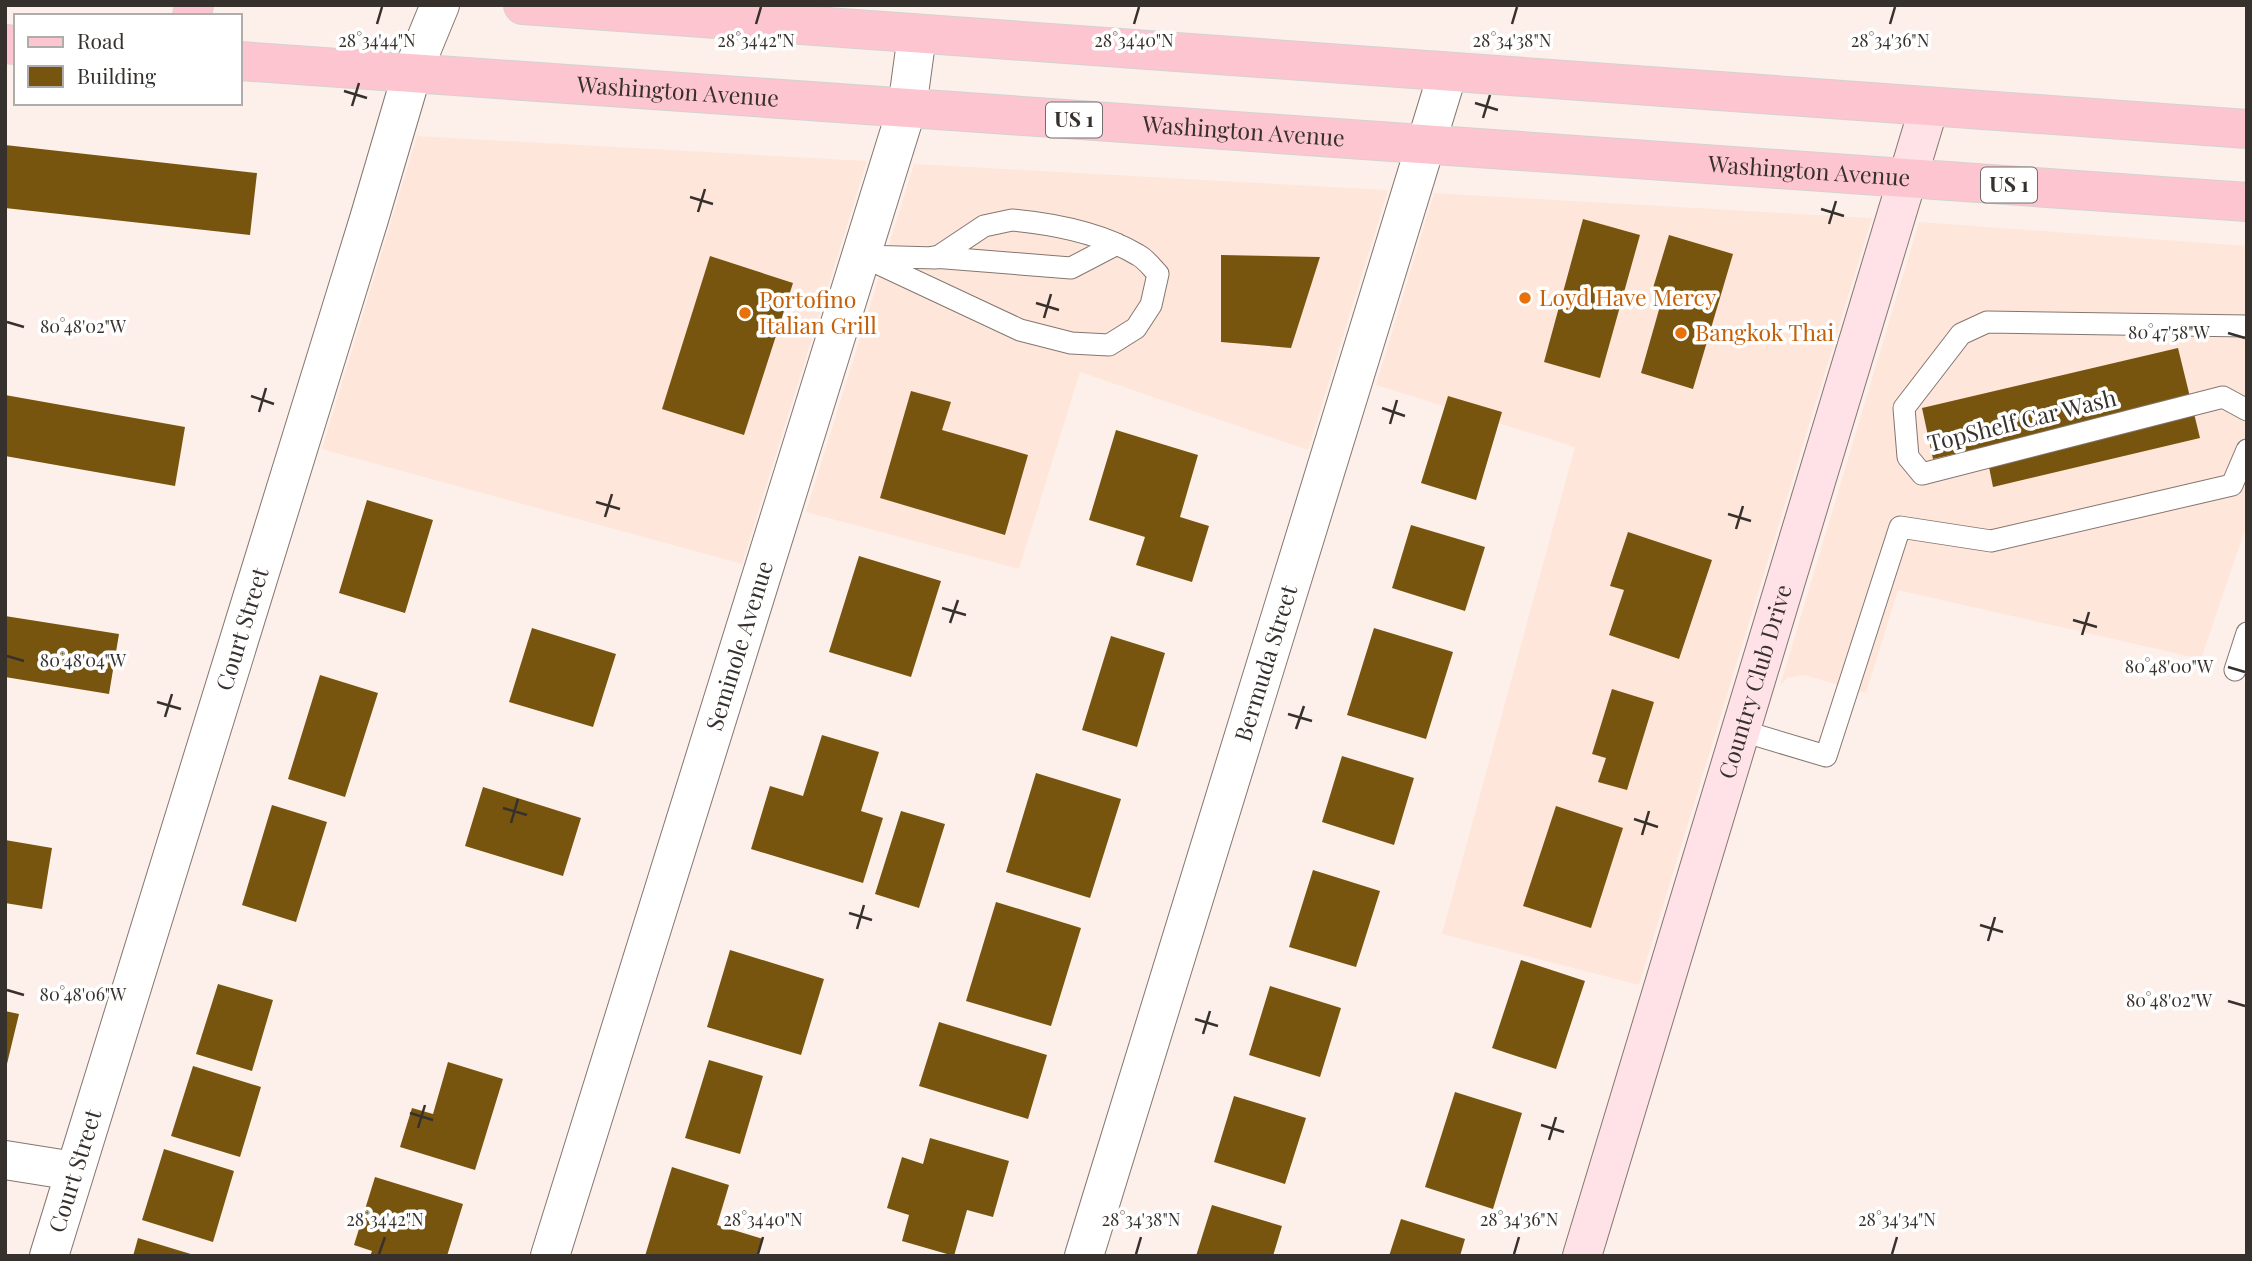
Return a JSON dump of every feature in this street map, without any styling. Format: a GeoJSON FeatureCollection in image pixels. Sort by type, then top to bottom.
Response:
{"type":"FeatureCollection","features":[{"type":"Feature","properties":{"kind":"main road"},"geometry":{"type":"LineString","coordinates":[[523,5],[2247,129]]}},
{"type":"Feature","properties":{"kind":"main road","name":"Washington Avenue"},"geometry":{"type":"LineString","coordinates":[[242,61],[2247,202]]}},
{"type":"Feature","properties":{"kind":"street","name":"Court Street"},"geometry":{"type":"LineString","coordinates":[[49,1256],[412,73],[440,5]]}},
{"type":"Feature","properties":{"kind":"street","name":"Seminole Avenue"},"geometry":{"type":"LineString","coordinates":[[550,1256],[907,108],[917,35]]}},
{"type":"Feature","properties":{"kind":"street","name":"Bermuda Street"},"geometry":{"type":"LineString","coordinates":[[1084,1256],[1448,72]]}},
{"type":"Feature","properties":{"kind":"street","name":"Country Club Drive"},"geometry":{"type":"LineString","coordinates":[[1582,1256],[1929,107]]}},
{"type":"Feature","properties":{"kind":"street"},"geometry":{"type":"LineString","coordinates":[[5,1160],[74,1171]]}},
{"type":"Feature","properties":{"kind":"lane"},"geometry":{"type":"LineString","coordinates":[[862,256],[1020,330],[1071,343],[1109,345],[1136,328],[1151,305],[1158,274],[1141,256],[1116,244],[1081,231],[1041,222],[1012,220],[984,226],[936,258],[933,257]]}},
{"type":"Feature","properties":{"kind":"lane"},"geometry":{"type":"LineString","coordinates":[[862,256],[933,257],[1071,268],[1116,244]]}},
{"type":"Feature","properties":{"kind":"lane","name":"TopShelf Car Wash"},"geometry":{"type":"LineString","coordinates":[[2247,326],[1987,322],[1961,334],[1904,408],[1908,457],[1922,474],[2223,397],[2247,410]]}},
{"type":"Feature","properties":{"kind":"lane"},"geometry":{"type":"LineString","coordinates":[[1739,730],[1826,756],[1900,527],[1991,541],[2232,485],[2247,450]]}},
{"type":"Feature","properties":{"kind":"lane"},"geometry":{"type":"LineString","coordinates":[[2235,670],[2247,633]]}},
{"type":"Feature","properties":{"kind":"shaded area"},"geometry":{"type":"Polygon","coordinates":[[[417,136],[867,161],[742,564],[322,449],[417,136]]]}},
{"type":"Feature","properties":{"kind":"shaded area"},"geometry":{"type":"Polygon","coordinates":[[[914,164],[1388,190],[1308,450],[1080,372],[1019,569],[806,512],[914,164]]]}},
{"type":"Feature","properties":{"kind":"shaded area"},"geometry":{"type":"Polygon","coordinates":[[[1434,193],[1872,218],[1639,985],[1442,934],[1575,447],[1376,385],[1434,193]]]}},
{"type":"Feature","properties":{"kind":"shaded area"},"geometry":{"type":"Polygon","coordinates":[[[1919,222],[2247,246],[2247,524],[2201,659],[1898,590],[1866,693],[1804,675],[1787,678],[1780,686],[1919,222]]]}},
{"type":"Feature","properties":{"kind":"building"},"geometry":{"type":"Polygon","coordinates":[[[5,145],[257,173],[250,235],[5,208],[5,145]]]}},
{"type":"Feature","properties":{"kind":"building"},"geometry":{"type":"Polygon","coordinates":[[[1583,219],[1640,235],[1600,378],[1544,362],[1583,219]]]}},
{"type":"Feature","properties":{"kind":"building","name":"Bangkok Thai"},"geometry":{"type":"Polygon","coordinates":[[[1669,235],[1733,254],[1693,389],[1641,373],[1664,292],[1653,288],[1669,235]]]}},
{"type":"Feature","properties":{"kind":"building"},"geometry":{"type":"Polygon","coordinates":[[[1221,255],[1320,257],[1291,348],[1221,342],[1221,255]]]}},
{"type":"Feature","properties":{"kind":"building"},"geometry":{"type":"Polygon","coordinates":[[[710,256],[793,283],[744,435],[662,409],[710,256]]]}},
{"type":"Feature","properties":{"kind":"building"},"geometry":{"type":"Polygon","coordinates":[[[2178,348],[2200,438],[1993,487],[1985,447],[1933,459],[1922,408],[2178,348]]]}},
{"type":"Feature","properties":{"kind":"building"},"geometry":{"type":"Polygon","coordinates":[[[911,391],[951,402],[942,430],[1028,455],[1005,535],[880,498],[911,391]]]}},
{"type":"Feature","properties":{"kind":"building"},"geometry":{"type":"Polygon","coordinates":[[[5,395],[185,427],[175,486],[5,456],[5,395]]]}},
{"type":"Feature","properties":{"kind":"building"},"geometry":{"type":"Polygon","coordinates":[[[1448,396],[1502,412],[1476,500],[1421,483],[1448,396]]]}},
{"type":"Feature","properties":{"kind":"building"},"geometry":{"type":"Polygon","coordinates":[[[1116,430],[1198,455],[1180,517],[1209,526],[1192,582],[1136,565],[1145,537],[1089,520],[1116,430]]]}},
{"type":"Feature","properties":{"kind":"building"},"geometry":{"type":"Polygon","coordinates":[[[367,500],[433,520],[405,613],[339,593],[367,500]]]}},
{"type":"Feature","properties":{"kind":"building"},"geometry":{"type":"Polygon","coordinates":[[[1411,525],[1485,547],[1465,611],[1392,588],[1411,525]]]}},
{"type":"Feature","properties":{"kind":"building"},"geometry":{"type":"Polygon","coordinates":[[[1628,532],[1712,560],[1679,659],[1609,635],[1624,590],[1610,586],[1628,532]]]}},
{"type":"Feature","properties":{"kind":"building"},"geometry":{"type":"Polygon","coordinates":[[[859,556],[941,581],[911,677],[829,652],[859,556]]]}},
{"type":"Feature","properties":{"kind":"building"},"geometry":{"type":"Polygon","coordinates":[[[5,616],[119,634],[109,694],[5,677],[5,616]]]}},
{"type":"Feature","properties":{"kind":"building"},"geometry":{"type":"Polygon","coordinates":[[[532,628],[616,654],[593,727],[509,702],[532,628]]]}},
{"type":"Feature","properties":{"kind":"building"},"geometry":{"type":"Polygon","coordinates":[[[1374,628],[1453,652],[1426,739],[1347,715],[1374,628]]]}},
{"type":"Feature","properties":{"kind":"building"},"geometry":{"type":"Polygon","coordinates":[[[1111,636],[1165,653],[1137,747],[1082,730],[1111,636]]]}},
{"type":"Feature","properties":{"kind":"building"},"geometry":{"type":"Polygon","coordinates":[[[320,675],[378,693],[345,797],[288,779],[320,675]]]}},
{"type":"Feature","properties":{"kind":"building"},"geometry":{"type":"Polygon","coordinates":[[[1612,689],[1654,702],[1627,790],[1598,782],[1606,758],[1592,754],[1612,689]]]}},
{"type":"Feature","properties":{"kind":"building"},"geometry":{"type":"Polygon","coordinates":[[[822,735],[879,752],[861,811],[883,818],[863,883],[751,849],[770,786],[803,796],[822,735]]]}},
{"type":"Feature","properties":{"kind":"building"},"geometry":{"type":"Polygon","coordinates":[[[1342,756],[1414,778],[1394,845],[1322,822],[1342,756]]]}},
{"type":"Feature","properties":{"kind":"building"},"geometry":{"type":"Polygon","coordinates":[[[1036,773],[1121,799],[1090,898],[1006,872],[1036,773]]]}},
{"type":"Feature","properties":{"kind":"building"},"geometry":{"type":"Polygon","coordinates":[[[483,787],[581,818],[563,876],[465,846],[483,787]]]}},
{"type":"Feature","properties":{"kind":"building"},"geometry":{"type":"Polygon","coordinates":[[[272,805],[327,822],[296,922],[242,905],[272,805]]]}},
{"type":"Feature","properties":{"kind":"building"},"geometry":{"type":"Polygon","coordinates":[[[1556,806],[1623,828],[1591,928],[1523,906],[1556,806]]]}},
{"type":"Feature","properties":{"kind":"building"},"geometry":{"type":"Polygon","coordinates":[[[901,811],[945,824],[919,908],[875,894],[901,811]]]}},
{"type":"Feature","properties":{"kind":"building"},"geometry":{"type":"Polygon","coordinates":[[[5,840],[52,848],[42,909],[5,903],[5,840]]]}},
{"type":"Feature","properties":{"kind":"building"},"geometry":{"type":"Polygon","coordinates":[[[1313,870],[1380,891],[1356,967],[1289,947],[1313,870]]]}},
{"type":"Feature","properties":{"kind":"building"},"geometry":{"type":"Polygon","coordinates":[[[996,902],[1081,928],[1051,1026],[966,1001],[996,902]]]}},
{"type":"Feature","properties":{"kind":"building"},"geometry":{"type":"Polygon","coordinates":[[[730,950],[824,979],[801,1055],[707,1027],[730,950]]]}},
{"type":"Feature","properties":{"kind":"building"},"geometry":{"type":"Polygon","coordinates":[[[1521,960],[1585,981],[1556,1069],[1492,1048],[1521,960]]]}},
{"type":"Feature","properties":{"kind":"building"},"geometry":{"type":"Polygon","coordinates":[[[218,984],[273,1000],[252,1071],[196,1054],[218,984]]]}},
{"type":"Feature","properties":{"kind":"building"},"geometry":{"type":"Polygon","coordinates":[[[1270,986],[1341,1008],[1320,1077],[1249,1055],[1270,986]]]}},
{"type":"Feature","properties":{"kind":"building"},"geometry":{"type":"Polygon","coordinates":[[[5,1011],[19,1014],[6,1068],[5,1068],[5,1011]]]}},
{"type":"Feature","properties":{"kind":"building"},"geometry":{"type":"Polygon","coordinates":[[[939,1022],[1047,1055],[1028,1119],[919,1086],[939,1022]]]}},
{"type":"Feature","properties":{"kind":"building"},"geometry":{"type":"Polygon","coordinates":[[[709,1060],[763,1076],[740,1154],[685,1138],[709,1060]]]}},
{"type":"Feature","properties":{"kind":"building"},"geometry":{"type":"Polygon","coordinates":[[[448,1062],[503,1079],[475,1170],[400,1147],[412,1108],[433,1114],[448,1062]]]}},
{"type":"Feature","properties":{"kind":"building"},"geometry":{"type":"Polygon","coordinates":[[[193,1066],[261,1087],[240,1157],[171,1136],[193,1066]]]}},
{"type":"Feature","properties":{"kind":"building"},"geometry":{"type":"Polygon","coordinates":[[[1455,1092],[1522,1113],[1493,1209],[1425,1187],[1455,1092]]]}},
{"type":"Feature","properties":{"kind":"building"},"geometry":{"type":"Polygon","coordinates":[[[1234,1096],[1306,1118],[1285,1184],[1214,1162],[1234,1096]]]}},
{"type":"Feature","properties":{"kind":"building"},"geometry":{"type":"Polygon","coordinates":[[[930,1138],[1009,1161],[993,1217],[967,1210],[954,1256],[902,1241],[909,1215],[887,1208],[902,1157],[923,1164],[930,1138]]]}},
{"type":"Feature","properties":{"kind":"building"},"geometry":{"type":"Polygon","coordinates":[[[164,1149],[234,1171],[213,1242],[142,1220],[164,1149]]]}},
{"type":"Feature","properties":{"kind":"building"},"geometry":{"type":"Polygon","coordinates":[[[672,1167],[729,1185],[717,1225],[763,1239],[758,1256],[645,1256],[672,1167]]]}},
{"type":"Feature","properties":{"kind":"building"},"geometry":{"type":"Polygon","coordinates":[[[375,1177],[463,1204],[447,1256],[370,1256],[372,1251],[354,1245],[375,1177]]]}},
{"type":"Feature","properties":{"kind":"building"},"geometry":{"type":"Polygon","coordinates":[[[1212,1205],[1282,1226],[1273,1256],[1196,1256],[1212,1205]]]}},
{"type":"Feature","properties":{"kind":"building"},"geometry":{"type":"Polygon","coordinates":[[[1401,1219],[1465,1239],[1460,1256],[1389,1256],[1401,1219]]]}},
{"type":"Feature","properties":{"kind":"building"},"geometry":{"type":"Polygon","coordinates":[[[138,1238],[194,1255],[194,1256],[133,1256],[138,1238]]]}},
{"type":"Feature","properties":{"kind":"place","name":"Loyd Have Mercy"},"geometry":{"type":"Point","coordinates":[1525,298]}},
{"type":"Feature","properties":{"kind":"place","name":"Portofino Italian Grill"},"geometry":{"type":"Point","coordinates":[745,313]}},
{"type":"Feature","properties":{"kind":"place","name":"Bangkok Thai"},"geometry":{"type":"Point","coordinates":[1681,333]}}]}
